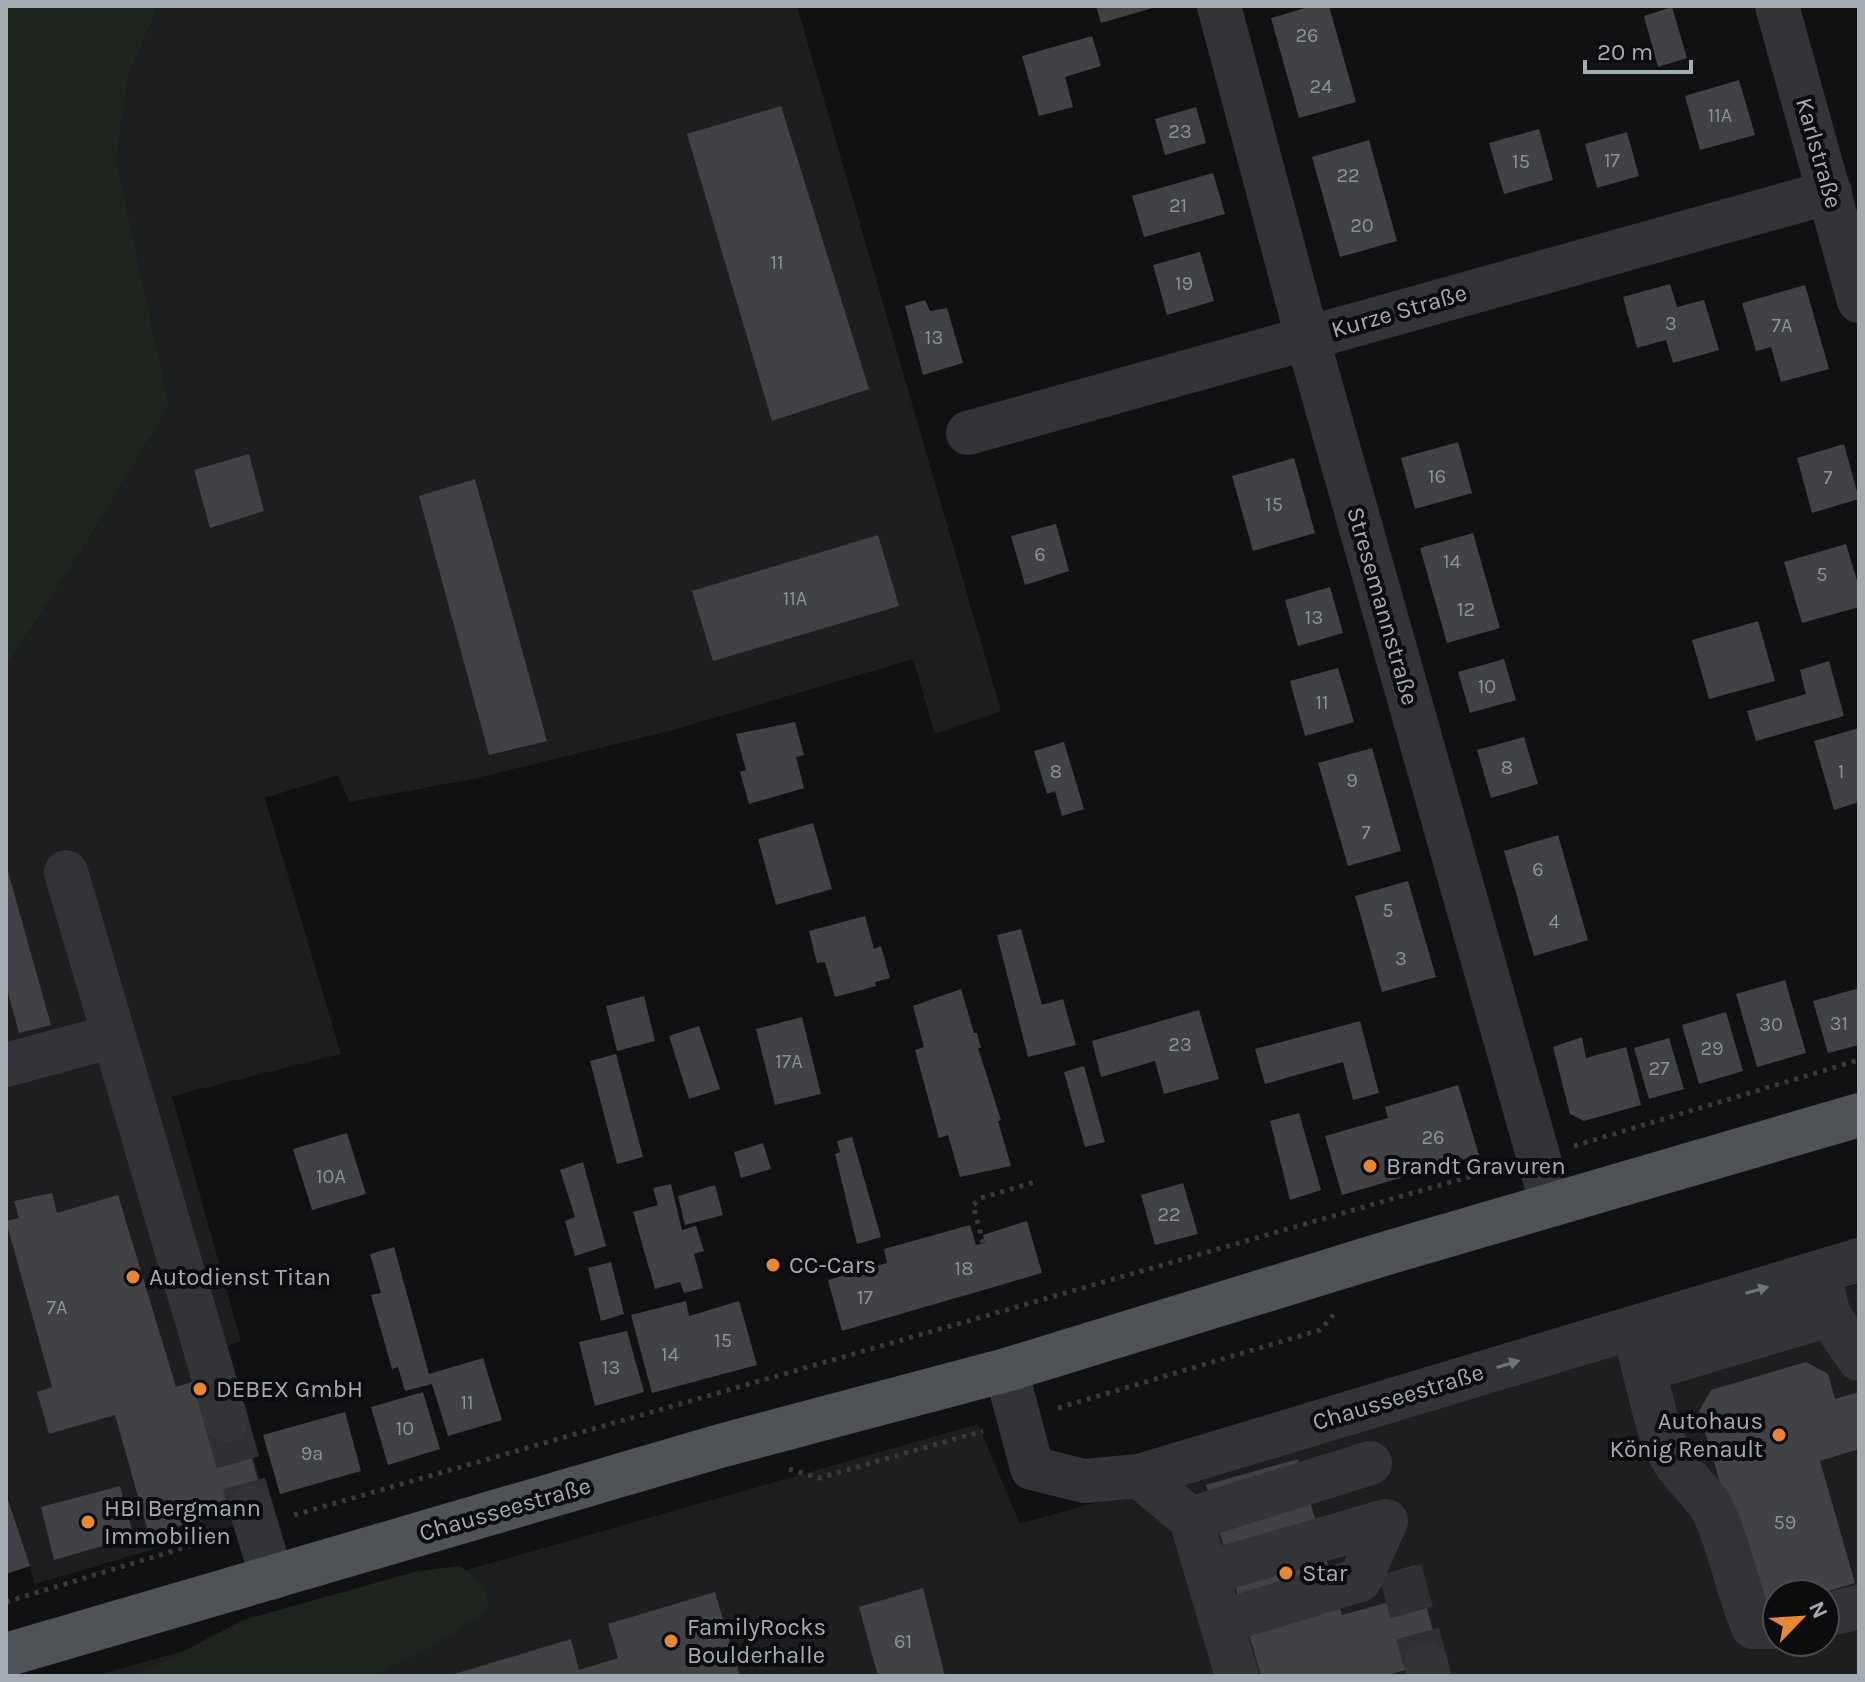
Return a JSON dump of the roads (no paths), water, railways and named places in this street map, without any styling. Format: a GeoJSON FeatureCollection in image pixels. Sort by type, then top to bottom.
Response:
{"type":"FeatureCollection","features":[{"type":"Feature","properties":{"kind":"main road","name":"Chausseestraße"},"geometry":{"type":"LineString","coordinates":[[6,1655],[720,1446],[1006,1370],[1859,1115]]}},
{"type":"Feature","properties":{"kind":"street","name":"Stresemannstraße"},"geometry":{"type":"LineString","coordinates":[[1219,6],[1307,337],[1552,1205]]}},
{"type":"Feature","properties":{"kind":"street","name":"Karlstraße"},"geometry":{"type":"LineString","coordinates":[[1777,6],[1859,301]]}},
{"type":"Feature","properties":{"kind":"street","name":"Kurze Straße"},"geometry":{"type":"LineString","coordinates":[[968,433],[1830,192]]}},
{"type":"Feature","properties":{"kind":"street"},"geometry":{"type":"LineString","coordinates":[[66,872],[226,1420]]}},
{"type":"Feature","properties":{"kind":"street"},"geometry":{"type":"LineString","coordinates":[[6,1065],[113,1036]]}},
{"type":"Feature","properties":{"kind":"street","name":"Chausseestraße"},"geometry":{"type":"LineString","coordinates":[[1006,1370],[1032,1468],[1084,1481],[1139,1476],[1859,1260]]}},
{"type":"Feature","properties":{"kind":"street"},"geometry":{"type":"LineString","coordinates":[[1818,1272],[1829,1315],[1859,1359]]}},
{"type":"Feature","properties":{"kind":"street"},"geometry":{"type":"LineString","coordinates":[[1644,1370],[1829,1315]]}},
{"type":"Feature","properties":{"kind":"street"},"geometry":{"type":"LineString","coordinates":[[1633,1326],[1673,1460],[1696,1486],[1716,1517],[1736,1588],[1753,1627],[1761,1627]]}},
{"type":"Feature","properties":{"kind":"street"},"geometry":{"type":"LineString","coordinates":[[1380,1403],[1370,1463],[1400,1570]]}},
{"type":"Feature","properties":{"kind":"street"},"geometry":{"type":"LineString","coordinates":[[1191,1519],[1370,1463]]}},
{"type":"Feature","properties":{"kind":"street"},"geometry":{"type":"LineString","coordinates":[[1139,1476],[1191,1519],[1237,1676]]}},
{"type":"Feature","properties":{"kind":"street"},"geometry":{"type":"LineString","coordinates":[[254,1517],[272,1578]]}},
{"type":"Feature","properties":{"kind":"street"},"geometry":{"type":"LineString","coordinates":[[1207,1573],[1386,1521],[1360,1580],[1221,1622]]}},
{"type":"Feature","properties":{"kind":"tunnel"},"geometry":{"type":"LineString","coordinates":[[226,1420],[251,1508]]}},
{"type":"Feature","properties":{"kind":"tunnel"},"geometry":{"type":"LineString","coordinates":[[1400,1570],[1426,1664]]}},
{"type":"Feature","properties":{"kind":"place","name":"Brandt Gravuren"},"geometry":{"type":"Point","coordinates":[1370,1166]}},
{"type":"Feature","properties":{"kind":"place","name":"CC-Cars"},"geometry":{"type":"Point","coordinates":[773,1265]}},
{"type":"Feature","properties":{"kind":"place","name":"Autodienst Titan"},"geometry":{"type":"Point","coordinates":[133,1277]}},
{"type":"Feature","properties":{"kind":"place","name":"DEBEX GmbH"},"geometry":{"type":"Point","coordinates":[200,1389]}},
{"type":"Feature","properties":{"kind":"place","name":"Autohaus König Renault"},"geometry":{"type":"Point","coordinates":[1779,1435]}},
{"type":"Feature","properties":{"kind":"place","name":"HBI Bergmann Immobilien"},"geometry":{"type":"Point","coordinates":[88,1522]}},
{"type":"Feature","properties":{"kind":"place","name":"Star"},"geometry":{"type":"Point","coordinates":[1286,1573]}},
{"type":"Feature","properties":{"kind":"place","name":"FamilyRocks Boulderhalle"},"geometry":{"type":"Point","coordinates":[671,1641]}}]}
